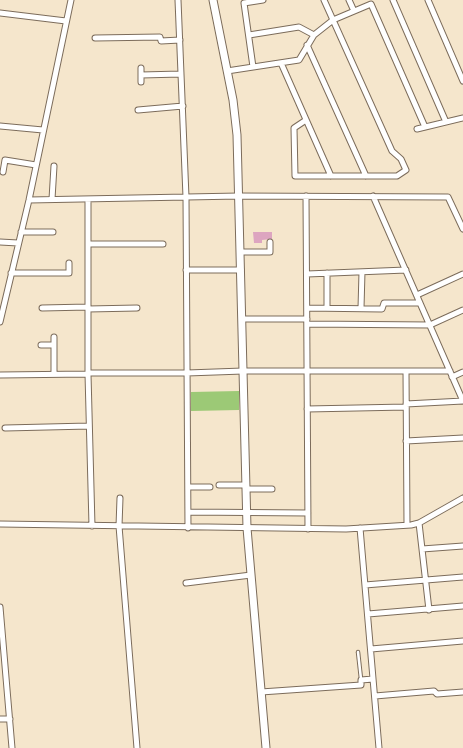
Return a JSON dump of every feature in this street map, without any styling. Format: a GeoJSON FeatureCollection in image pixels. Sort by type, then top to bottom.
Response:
{"type":"FeatureCollection","features":[{"type":"Feature","properties":{"kind":"street"},"geometry":{"type":"LineString","coordinates":[[0,322],[36,165],[71,0]]}},
{"type":"Feature","properties":{"kind":"street"},"geometry":{"type":"LineString","coordinates":[[178,0],[186,197],[188,528]]}},
{"type":"Feature","properties":{"kind":"street"},"geometry":{"type":"LineString","coordinates":[[213,0],[233,100],[237,135],[247,528],[266,748]]}},
{"type":"Feature","properties":{"kind":"street"},"geometry":{"type":"LineString","coordinates":[[254,67],[244,3],[263,0]]}},
{"type":"Feature","properties":{"kind":"street"},"geometry":{"type":"LineString","coordinates":[[306,120],[294,128],[295,176],[397,176],[406,170],[401,159],[392,151],[324,0]]}},
{"type":"Feature","properties":{"kind":"street"},"geometry":{"type":"LineString","coordinates":[[349,0],[354,11]]}},
{"type":"Feature","properties":{"kind":"street"},"geometry":{"type":"LineString","coordinates":[[393,0],[446,122]]}},
{"type":"Feature","properties":{"kind":"street"},"geometry":{"type":"LineString","coordinates":[[428,0],[463,82]]}},
{"type":"Feature","properties":{"kind":"street"},"geometry":{"type":"LineString","coordinates":[[227,71],[299,60],[314,35],[333,20],[371,4],[425,127]]}},
{"type":"Feature","properties":{"kind":"street"},"geometry":{"type":"LineString","coordinates":[[0,13],[66,21]]}},
{"type":"Feature","properties":{"kind":"street"},"geometry":{"type":"LineString","coordinates":[[249,35],[299,27],[314,35]]}},
{"type":"Feature","properties":{"kind":"street"},"geometry":{"type":"LineString","coordinates":[[95,38],[160,37],[161,41],[180,40]]}},
{"type":"Feature","properties":{"kind":"street"},"geometry":{"type":"LineString","coordinates":[[307,45],[366,176]]}},
{"type":"Feature","properties":{"kind":"street"},"geometry":{"type":"LineString","coordinates":[[281,63],[331,176]]}},
{"type":"Feature","properties":{"kind":"street"},"geometry":{"type":"LineString","coordinates":[[140,68],[141,82]]}},
{"type":"Feature","properties":{"kind":"street"},"geometry":{"type":"LineString","coordinates":[[141,75],[181,74]]}},
{"type":"Feature","properties":{"kind":"street"},"geometry":{"type":"LineString","coordinates":[[138,110],[182,106]]}},
{"type":"Feature","properties":{"kind":"street"},"geometry":{"type":"LineString","coordinates":[[417,129],[463,118]]}},
{"type":"Feature","properties":{"kind":"street"},"geometry":{"type":"LineString","coordinates":[[0,126],[43,130]]}},
{"type":"Feature","properties":{"kind":"street"},"geometry":{"type":"LineString","coordinates":[[3,172],[4,160],[36,165]]}},
{"type":"Feature","properties":{"kind":"street"},"geometry":{"type":"LineString","coordinates":[[52,199],[54,166]]}},
{"type":"Feature","properties":{"kind":"street"},"geometry":{"type":"LineString","coordinates":[[28,200],[239,196],[448,196],[461,218],[463,229]]}},
{"type":"Feature","properties":{"kind":"street"},"geometry":{"type":"LineString","coordinates":[[306,196],[308,529]]}},
{"type":"Feature","properties":{"kind":"street"},"geometry":{"type":"LineString","coordinates":[[307,409],[406,406],[463,401],[373,196]]}},
{"type":"Feature","properties":{"kind":"street"},"geometry":{"type":"LineString","coordinates":[[88,199],[88,373],[92,526]]}},
{"type":"Feature","properties":{"kind":"street"},"geometry":{"type":"LineString","coordinates":[[21,232],[53,232]]}},
{"type":"Feature","properties":{"kind":"street"},"geometry":{"type":"LineString","coordinates":[[0,242],[18,243]]}},
{"type":"Feature","properties":{"kind":"street"},"geometry":{"type":"LineString","coordinates":[[240,252],[270,252],[270,242]]}},
{"type":"Feature","properties":{"kind":"street"},"geometry":{"type":"LineString","coordinates":[[88,244],[163,244]]}},
{"type":"Feature","properties":{"kind":"street"},"geometry":{"type":"LineString","coordinates":[[11,273],[69,273],[69,263]]}},
{"type":"Feature","properties":{"kind":"street"},"geometry":{"type":"LineString","coordinates":[[186,270],[241,270]]}},
{"type":"Feature","properties":{"kind":"street"},"geometry":{"type":"LineString","coordinates":[[307,274],[406,270]]}},
{"type":"Feature","properties":{"kind":"street"},"geometry":{"type":"LineString","coordinates":[[361,308],[362,272]]}},
{"type":"Feature","properties":{"kind":"street"},"geometry":{"type":"LineString","coordinates":[[327,273],[327,308]]}},
{"type":"Feature","properties":{"kind":"street"},"geometry":{"type":"LineString","coordinates":[[416,295],[463,274]]}},
{"type":"Feature","properties":{"kind":"street"},"geometry":{"type":"LineString","coordinates":[[307,308],[382,309],[384,303],[420,303]]}},
{"type":"Feature","properties":{"kind":"street"},"geometry":{"type":"LineString","coordinates":[[42,308],[137,308]]}},
{"type":"Feature","properties":{"kind":"street"},"geometry":{"type":"LineString","coordinates":[[242,319],[430,325],[463,310]]}},
{"type":"Feature","properties":{"kind":"street"},"geometry":{"type":"LineString","coordinates":[[54,337],[54,374]]}},
{"type":"Feature","properties":{"kind":"street"},"geometry":{"type":"LineString","coordinates":[[41,344],[54,345]]}},
{"type":"Feature","properties":{"kind":"street"},"geometry":{"type":"LineString","coordinates":[[0,375],[243,371],[450,371]]}},
{"type":"Feature","properties":{"kind":"street"},"geometry":{"type":"LineString","coordinates":[[406,371],[407,525]]}},
{"type":"Feature","properties":{"kind":"street"},"geometry":{"type":"LineString","coordinates":[[452,377],[463,372]]}},
{"type":"Feature","properties":{"kind":"street"},"geometry":{"type":"LineString","coordinates":[[5,428],[90,426]]}},
{"type":"Feature","properties":{"kind":"street"},"geometry":{"type":"LineString","coordinates":[[406,441],[463,438]]}},
{"type":"Feature","properties":{"kind":"street"},"geometry":{"type":"LineString","coordinates":[[219,484],[272,489]]}},
{"type":"Feature","properties":{"kind":"street"},"geometry":{"type":"LineString","coordinates":[[188,487],[210,487]]}},
{"type":"Feature","properties":{"kind":"street"},"geometry":{"type":"LineString","coordinates":[[120,498],[119,526],[137,748]]}},
{"type":"Feature","properties":{"kind":"street"},"geometry":{"type":"LineString","coordinates":[[0,524],[188,528],[360,528],[419,523],[463,498]]}},
{"type":"Feature","properties":{"kind":"street"},"geometry":{"type":"LineString","coordinates":[[188,512],[308,513]]}},
{"type":"Feature","properties":{"kind":"street"},"geometry":{"type":"LineString","coordinates":[[419,523],[429,610]]}},
{"type":"Feature","properties":{"kind":"street"},"geometry":{"type":"LineString","coordinates":[[360,528],[379,748]]}},
{"type":"Feature","properties":{"kind":"street"},"geometry":{"type":"LineString","coordinates":[[422,549],[463,546]]}},
{"type":"Feature","properties":{"kind":"street"},"geometry":{"type":"LineString","coordinates":[[186,583],[251,576]]}},
{"type":"Feature","properties":{"kind":"street"},"geometry":{"type":"LineString","coordinates":[[366,585],[463,577]]}},
{"type":"Feature","properties":{"kind":"street"},"geometry":{"type":"LineString","coordinates":[[368,614],[463,606]]}},
{"type":"Feature","properties":{"kind":"street"},"geometry":{"type":"LineString","coordinates":[[0,607],[12,748]]}},
{"type":"Feature","properties":{"kind":"street"},"geometry":{"type":"LineString","coordinates":[[371,649],[463,641]]}},
{"type":"Feature","properties":{"kind":"street"},"geometry":{"type":"LineString","coordinates":[[261,692],[361,686],[361,680],[373,679]]}},
{"type":"Feature","properties":{"kind":"street"},"geometry":{"type":"LineString","coordinates":[[375,696],[434,691],[437,694],[463,692]]}},
{"type":"Feature","properties":{"kind":"street"},"geometry":{"type":"LineString","coordinates":[[0,719],[10,720]]}},
{"type":"Feature","properties":{"kind":"lane"},"geometry":{"type":"LineString","coordinates":[[358,652],[361,680]]}},
{"type":"Feature","properties":{"kind":"green space"},"geometry":{"type":"Polygon","coordinates":[[[239,391],[239,410],[191,411],[191,392],[239,391]]]}},
{"type":"Feature","properties":{"kind":"building"},"geometry":{"type":"Polygon","coordinates":[[[253,232],[272,232],[272,239],[262,240],[262,243],[254,243],[253,232]]]}}]}
